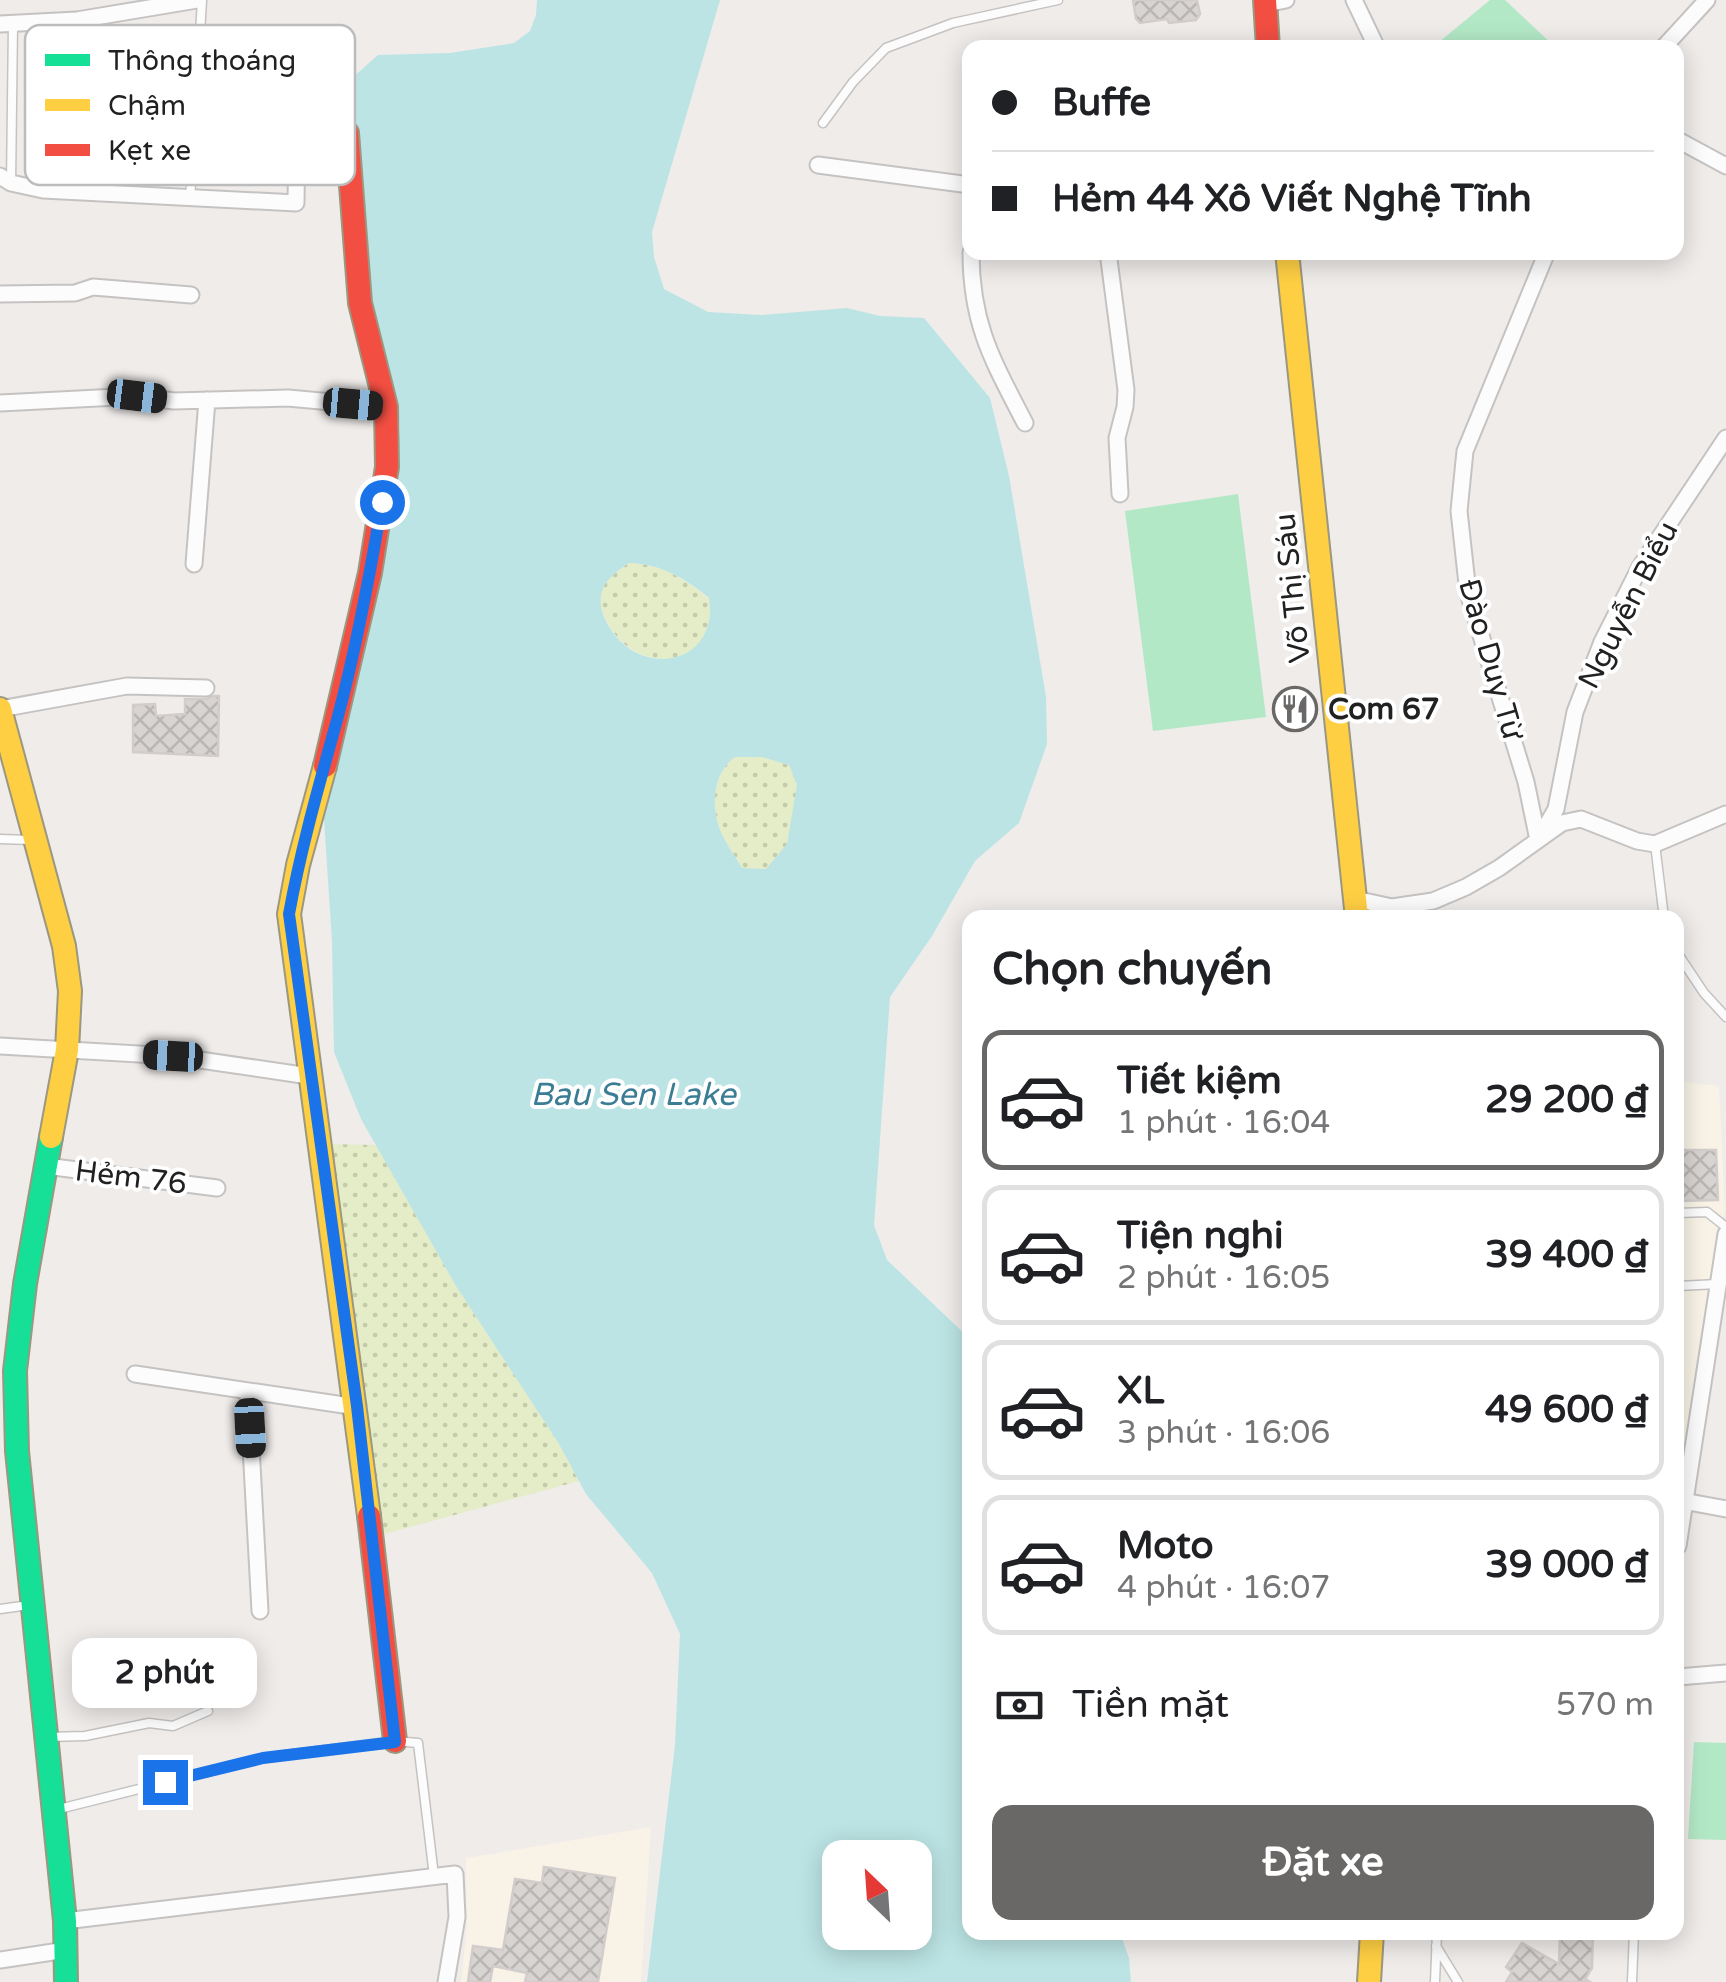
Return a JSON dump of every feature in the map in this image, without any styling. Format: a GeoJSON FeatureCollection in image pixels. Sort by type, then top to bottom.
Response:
{"type":"FeatureCollection","features":[{"type":"Feature","properties":{"kind":"street"},"geometry":{"type":"LineString","coordinates":[[6,24],[77,20],[200,0]]}},
{"type":"Feature","properties":{"kind":"street"},"geometry":{"type":"LineString","coordinates":[[1354,0],[1373,40]]}},
{"type":"Feature","properties":{"kind":"street"},"geometry":{"type":"LineString","coordinates":[[1670,40],[1707,0]]}},
{"type":"Feature","properties":{"kind":"street"},"geometry":{"type":"LineString","coordinates":[[1269,40],[1272,1]]}},
{"type":"Feature","properties":{"kind":"street"},"geometry":{"type":"LineString","coordinates":[[1684,143],[1726,166]]}},
{"type":"Feature","properties":{"kind":"street"},"geometry":{"type":"LineString","coordinates":[[818,164],[962,184]]}},
{"type":"Feature","properties":{"kind":"street"},"geometry":{"type":"LineString","coordinates":[[26,185],[42,190],[190,200],[296,203],[296,185]]}},
{"type":"Feature","properties":{"kind":"street"},"geometry":{"type":"LineString","coordinates":[[351,185],[360,303],[386,407],[388,466],[370,573],[289,914],[309,1076],[407,1742]]}},
{"type":"Feature","properties":{"kind":"street"},"geometry":{"type":"LineString","coordinates":[[970,260],[978,326],[1025,423]]}},
{"type":"Feature","properties":{"kind":"street"},"geometry":{"type":"LineString","coordinates":[[1109,260],[1126,390],[1116,438],[1120,494]]}},
{"type":"Feature","properties":{"kind":"street","name":"Võ Thị Sáu"},"geometry":{"type":"LineString","coordinates":[[1287,260],[1356,908]]}},
{"type":"Feature","properties":{"kind":"street","name":"Đào Duy Từ"},"geometry":{"type":"LineString","coordinates":[[1538,840],[1526,782],[1468,592],[1460,511],[1465,451],[1544,260]]}},
{"type":"Feature","properties":{"kind":"street"},"geometry":{"type":"LineString","coordinates":[[0,294],[76,293],[93,286],[191,295]]}},
{"type":"Feature","properties":{"kind":"street"},"geometry":{"type":"LineString","coordinates":[[0,403],[137,396],[174,401],[288,398],[386,407]]}},
{"type":"Feature","properties":{"kind":"street"},"geometry":{"type":"LineString","coordinates":[[194,564],[206,400]]}},
{"type":"Feature","properties":{"kind":"street","name":"Nguyễn Biểu"},"geometry":{"type":"LineString","coordinates":[[1538,840],[1556,809],[1575,712],[1602,642],[1640,567],[1726,438]]}},
{"type":"Feature","properties":{"kind":"street"},"geometry":{"type":"LineString","coordinates":[[66,1982],[55,1810],[8,1371],[66,1050],[70,991],[64,946],[0,709],[127,686],[206,688]]}},
{"type":"Feature","properties":{"kind":"street"},"geometry":{"type":"LineString","coordinates":[[1356,908],[1433,900],[1466,888],[1562,823],[1581,819],[1654,844],[1726,814]]}},
{"type":"Feature","properties":{"kind":"street"},"geometry":{"type":"LineString","coordinates":[[0,1046],[173,1056],[309,1076]]}},
{"type":"Feature","properties":{"kind":"street","name":"Hẻm 76"},"geometry":{"type":"LineString","coordinates":[[46,1166],[216,1188]]}},
{"type":"Feature","properties":{"kind":"street"},"geometry":{"type":"LineString","coordinates":[[1684,1458],[1726,1230]]}},
{"type":"Feature","properties":{"kind":"street"},"geometry":{"type":"LineString","coordinates":[[135,1374],[357,1406]]}},
{"type":"Feature","properties":{"kind":"street"},"geometry":{"type":"LineString","coordinates":[[248,1392],[260,1611]]}},
{"type":"Feature","properties":{"kind":"street"},"geometry":{"type":"LineString","coordinates":[[1684,1501],[1726,1509]]}},
{"type":"Feature","properties":{"kind":"street"},"geometry":{"type":"LineString","coordinates":[[1684,1676],[1726,1673]]}},
{"type":"Feature","properties":{"kind":"street"},"geometry":{"type":"LineString","coordinates":[[65,1920],[455,1874],[457,1917],[446,1982]]}},
{"type":"Feature","properties":{"kind":"street"},"geometry":{"type":"LineString","coordinates":[[1369,1982],[1372,1940]]}},
{"type":"Feature","properties":{"kind":"street"},"geometry":{"type":"LineString","coordinates":[[0,1960],[66,1950]]}},
{"type":"Feature","properties":{"kind":"lane"},"geometry":{"type":"LineString","coordinates":[[199,25],[200,0]]}},
{"type":"Feature","properties":{"kind":"lane"},"geometry":{"type":"LineString","coordinates":[[822,123],[853,82],[886,48],[953,23],[1058,0]]}},
{"type":"Feature","properties":{"kind":"lane"},"geometry":{"type":"LineString","coordinates":[[6,24],[6,179]]}},
{"type":"Feature","properties":{"kind":"lane"},"geometry":{"type":"LineString","coordinates":[[190,200],[191,185]]}},
{"type":"Feature","properties":{"kind":"lane"},"geometry":{"type":"LineString","coordinates":[[0,839],[36,840]]}},
{"type":"Feature","properties":{"kind":"lane"},"geometry":{"type":"LineString","coordinates":[[1654,844],[1663,910]]}},
{"type":"Feature","properties":{"kind":"lane"},"geometry":{"type":"LineString","coordinates":[[1684,963],[1704,994],[1726,1017]]}},
{"type":"Feature","properties":{"kind":"lane"},"geometry":{"type":"LineString","coordinates":[[1684,1212],[1708,1212],[1726,1230]]}},
{"type":"Feature","properties":{"kind":"lane"},"geometry":{"type":"LineString","coordinates":[[1684,1286],[1718,1284]]}},
{"type":"Feature","properties":{"kind":"lane"},"geometry":{"type":"LineString","coordinates":[[0,1608],[34,1604]]}},
{"type":"Feature","properties":{"kind":"lane"},"geometry":{"type":"LineString","coordinates":[[48,1737],[85,1736],[150,1723],[173,1726],[208,1711]]}},
{"type":"Feature","properties":{"kind":"lane"},"geometry":{"type":"LineString","coordinates":[[55,1810],[263,1758],[407,1742],[434,1876]]}},
{"type":"Feature","properties":{"kind":"lane"},"geometry":{"type":"LineString","coordinates":[[1435,1982],[1436,1940]]}},
{"type":"Feature","properties":{"kind":"lane"},"geometry":{"type":"LineString","coordinates":[[1632,1982],[1634,1940]]}},
{"type":"Feature","properties":{"kind":"lane"},"geometry":{"type":"LineString","coordinates":[[1436,1946],[1458,1982]]}},
{"type":"Feature","properties":{"kind":"shaded area"},"geometry":{"type":"Polygon","coordinates":[[[1684,1082],[1719,1086],[1725,1210],[1684,1450],[1684,1082]]]}},
{"type":"Feature","properties":{"kind":"shaded area"},"geometry":{"type":"Polygon","coordinates":[[[651,1827],[641,1982],[461,1982],[467,1927],[466,1858],[651,1827]]]}},
{"type":"Feature","properties":{"kind":"green space"},"geometry":{"type":"Polygon","coordinates":[[[1490,0],[1505,0],[1548,40],[1441,40],[1490,0]]]}},
{"type":"Feature","properties":{"kind":"green space"},"geometry":{"type":"Polygon","coordinates":[[[1238,494],[1266,717],[1153,731],[1125,511],[1238,494]]]}},
{"type":"Feature","properties":{"kind":"green space"},"geometry":{"type":"Polygon","coordinates":[[[629,563],[672,574],[709,599],[709,622],[701,640],[688,652],[672,658],[653,658],[618,638],[601,609],[601,593],[608,580],[629,563]]]}},
{"type":"Feature","properties":{"kind":"green space"},"geometry":{"type":"Polygon","coordinates":[[[735,757],[762,757],[789,765],[798,785],[787,844],[766,869],[742,868],[718,824],[716,787],[723,770],[735,757]]]}},
{"type":"Feature","properties":{"kind":"green space"},"geometry":{"type":"Polygon","coordinates":[[[325,1144],[376,1145],[456,1286],[579,1481],[381,1535],[325,1144]]]}},
{"type":"Feature","properties":{"kind":"green space"},"geometry":{"type":"Polygon","coordinates":[[[1694,1742],[1726,1743],[1726,1840],[1688,1839],[1694,1742]]]}},
{"type":"Feature","properties":{"kind":"water","name":"Bau Sen Lake"},"geometry":{"type":"Polygon","coordinates":[[[537,0],[720,0],[652,232],[654,257],[664,289],[708,312],[761,315],[847,308],[880,316],[924,318],[990,398],[1009,476],[1046,697],[1047,744],[1019,823],[975,861],[932,936],[890,997],[874,1225],[887,1260],[962,1331],[962,1940],[1123,1940],[1131,1982],[647,1982],[675,1745],[680,1634],[652,1573],[586,1494],[559,1444],[456,1286],[361,1119],[334,1052],[323,803],[371,617],[391,520],[400,429],[397,398],[379,370],[355,169],[355,75],[378,55],[450,53],[514,43],[530,31],[537,0]],[[629,563],[604,586],[601,601],[605,619],[618,639],[635,652],[672,658],[689,652],[701,639],[709,621],[709,598],[672,573],[629,563]],[[735,757],[723,770],[715,796],[720,830],[742,868],[766,869],[787,844],[797,785],[789,765],[762,757],[735,757]]]}},
{"type":"Feature","properties":{"kind":"building"},"geometry":{"type":"Polygon","coordinates":[[[1133,0],[1197,0],[1200,14],[1196,20],[1140,23],[1133,0]]]}},
{"type":"Feature","properties":{"kind":"building"},"geometry":{"type":"Polygon","coordinates":[[[219,696],[218,756],[133,752],[133,705],[155,704],[156,716],[185,714],[185,699],[219,696]]]}},
{"type":"Feature","properties":{"kind":"building"},"geometry":{"type":"Polygon","coordinates":[[[1684,1150],[1716,1150],[1718,1200],[1684,1201],[1684,1150]]]}},
{"type":"Feature","properties":{"kind":"building"},"geometry":{"type":"Polygon","coordinates":[[[544,1867],[615,1878],[598,1982],[525,1982],[527,1973],[493,1966],[490,1982],[468,1982],[473,1946],[503,1950],[515,1879],[542,1883],[544,1867]]]}},
{"type":"Feature","properties":{"kind":"building"},"geometry":{"type":"Polygon","coordinates":[[[1560,1940],[1593,1940],[1592,1968],[1585,1979],[1590,1982],[1506,1982],[1512,1972],[1506,1967],[1522,1943],[1559,1964],[1560,1940]]]}},
{"type":"Feature","properties":{"kind":"traffic: fast"},"geometry":{"type":"LineString","coordinates":[[51,1137],[25,1284],[15,1371],[17,1451],[65,1921],[66,1982]]}},
{"type":"Feature","properties":{"kind":"traffic: slow"},"geometry":{"type":"LineString","coordinates":[[1288,260],[1356,910]]}},
{"type":"Feature","properties":{"kind":"traffic: slow"},"geometry":{"type":"LineString","coordinates":[[0,709],[64,946],[70,991],[67,1050],[51,1137]]}},
{"type":"Feature","properties":{"kind":"traffic: slow"},"geometry":{"type":"LineString","coordinates":[[325,766],[289,914],[369,1516]]}},
{"type":"Feature","properties":{"kind":"traffic: slow"},"geometry":{"type":"LineString","coordinates":[[1369,1982],[1372,1940]]}},
{"type":"Feature","properties":{"kind":"traffic: jam"},"geometry":{"type":"LineString","coordinates":[[1265,0],[1268,40]]}},
{"type":"Feature","properties":{"kind":"traffic: jam"},"geometry":{"type":"LineString","coordinates":[[325,766],[370,573],[387,467],[386,407],[360,303],[351,185]]}},
{"type":"Feature","properties":{"kind":"traffic: jam"},"geometry":{"type":"LineString","coordinates":[[369,1516],[395,1741]]}},
{"type":"Feature","properties":{"kind":"place","name":"Com 67"},"geometry":{"type":"Point","coordinates":[1295,709]}},
{"type":"Feature","properties":{"kind":"route"},"geometry":{"type":"LineString","coordinates":[[165,1782],[263,1758],[395,1742],[357,1406],[289,914],[318,782],[338,717],[382,502]]}}]}
